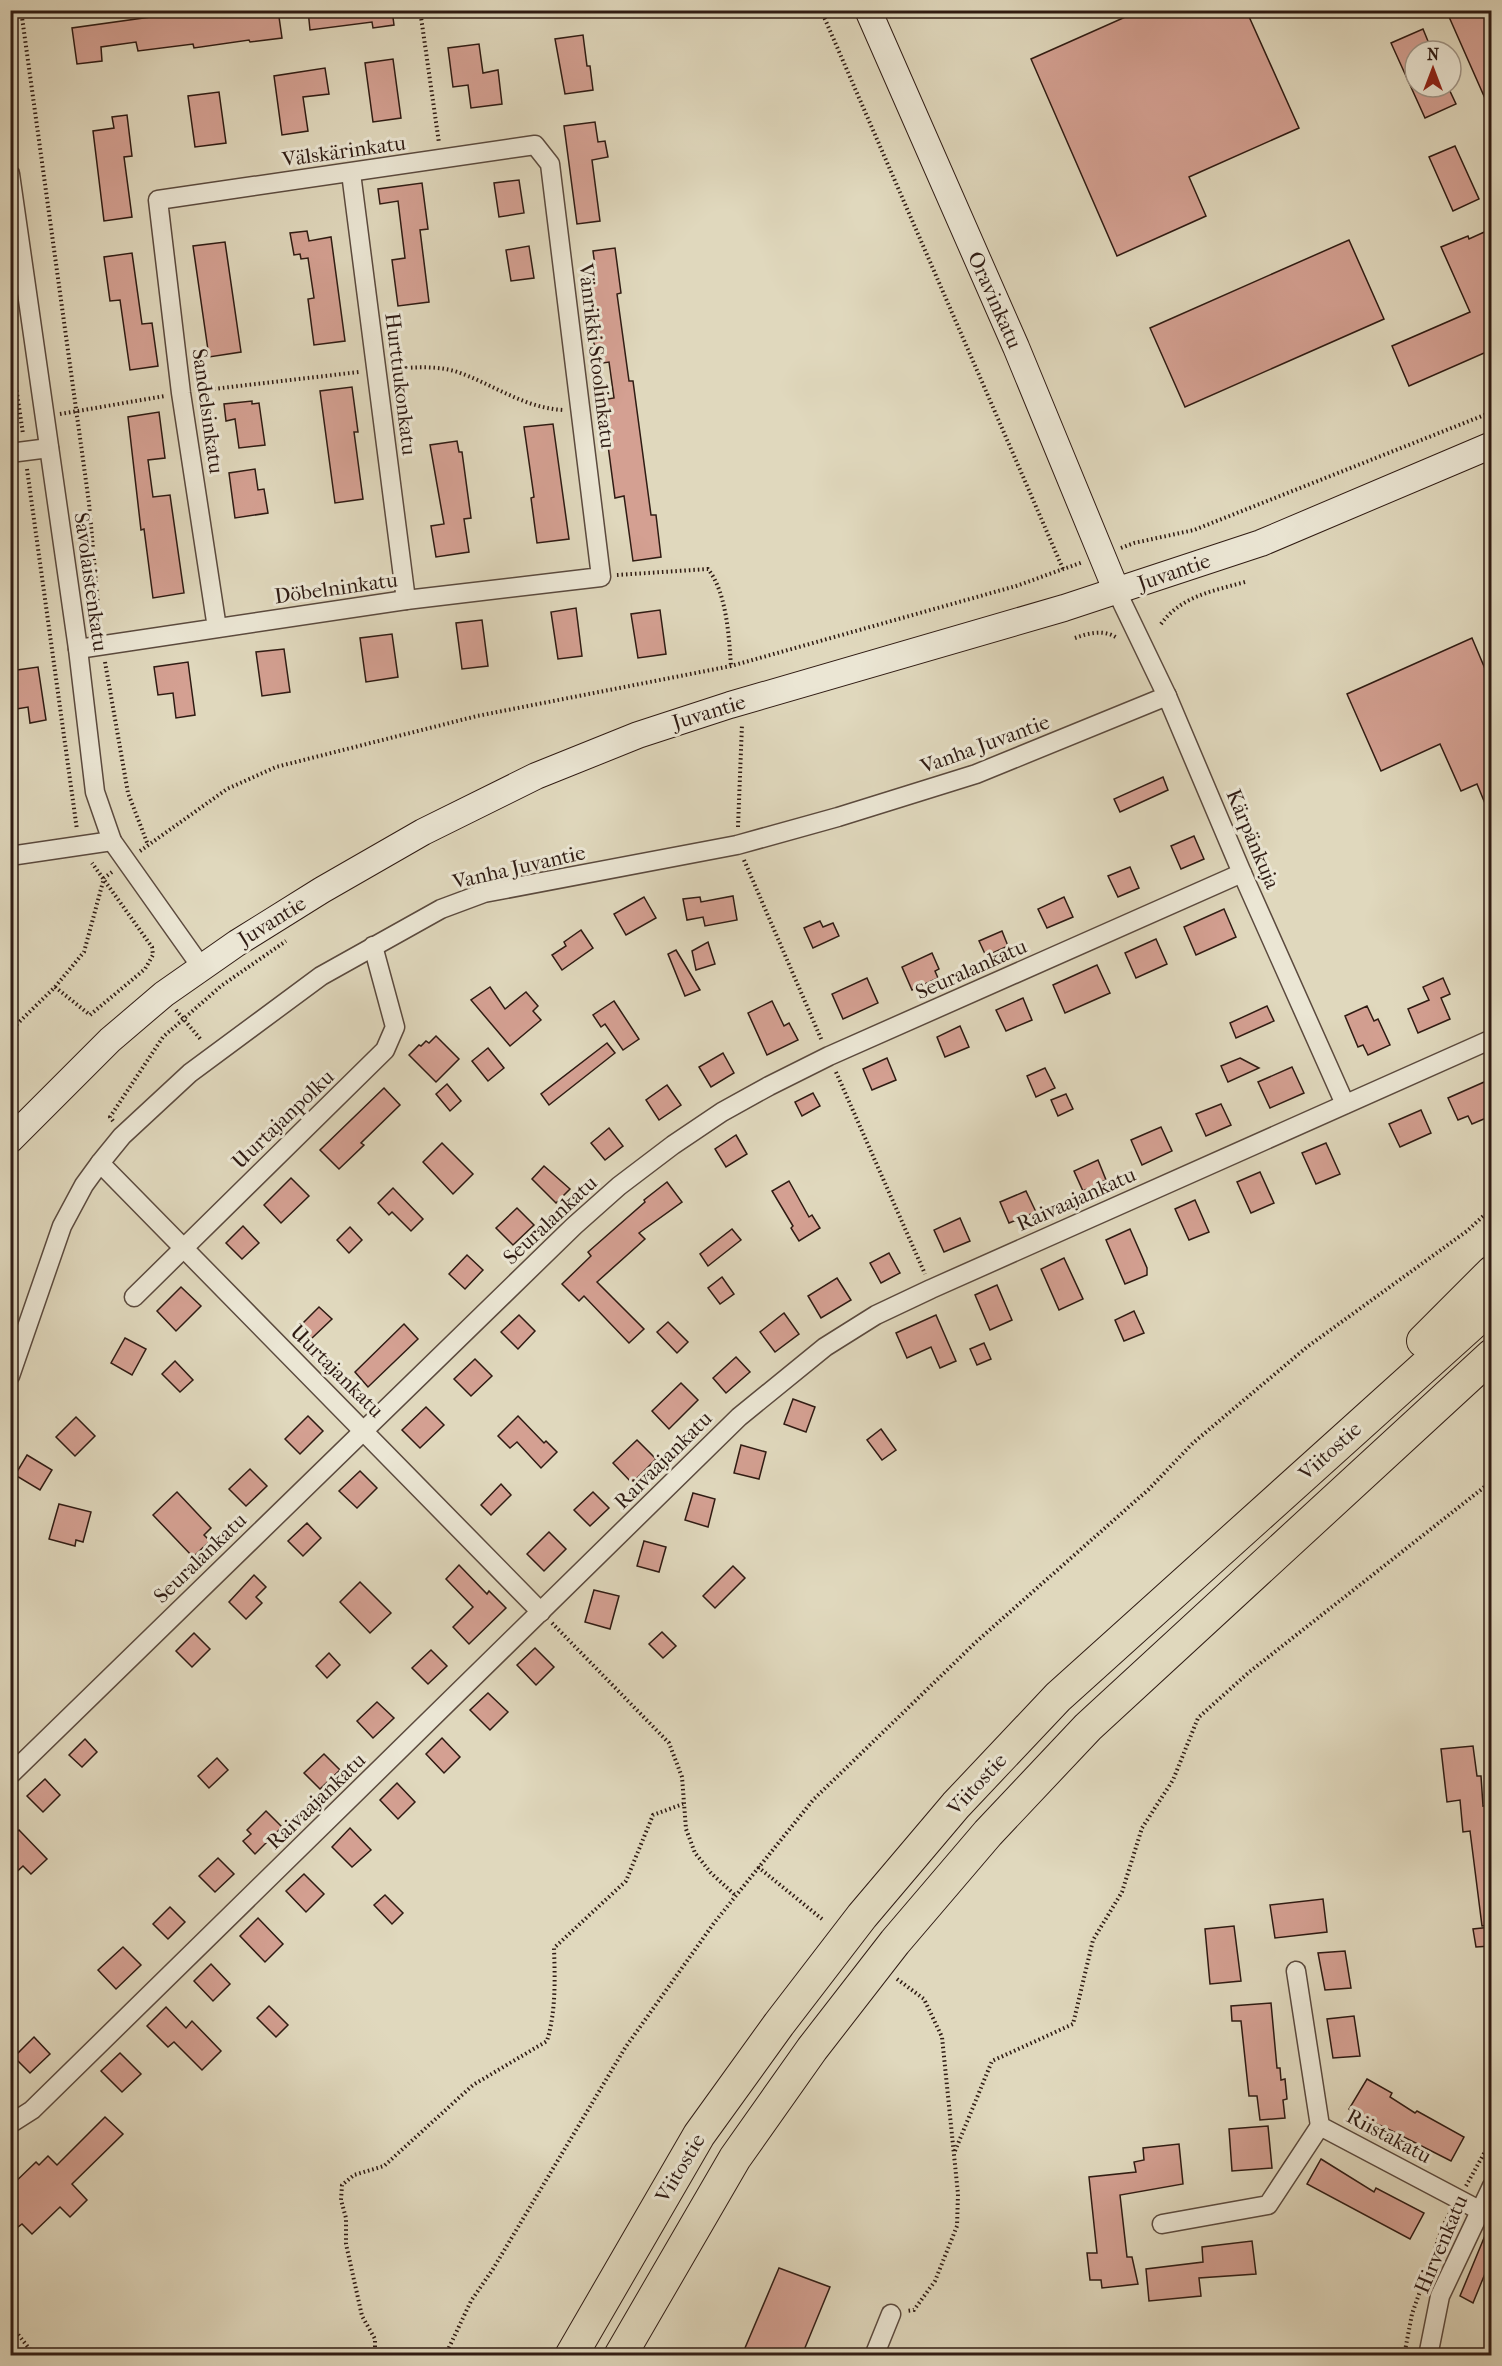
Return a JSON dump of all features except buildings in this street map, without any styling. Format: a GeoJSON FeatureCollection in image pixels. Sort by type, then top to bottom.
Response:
{"type":"FeatureCollection","features":[{"type":"Feature","properties":{"kind":"highway"},"geometry":{"type":"LineString","coordinates":[[1244,1529],[1360,1404],[1491,1272]]}},
{"type":"Feature","properties":{"kind":"highway","name":"Viitostie"},"geometry":{"type":"LineString","coordinates":[[571,2355],[699,2135],[778,2024],[862,1916],[956,1805],[1058,1697],[1491,1306]]}},
{"type":"Feature","properties":{"kind":"highway","name":"Viitostie"},"geometry":{"type":"LineString","coordinates":[[620,2355],[735,2158],[812,2049],[867,1978],[988,1833],[1088,1727],[1491,1355]]}},
{"type":"Feature","properties":{"kind":"main road","name":"Oravinkatu"},"geometry":{"type":"LineString","coordinates":[[868,10],[878,38],[1016,347],[1117,592]]}},
{"type":"Feature","properties":{"kind":"main road","name":"Juvantie"},"geometry":{"type":"LineString","coordinates":[[10,1140],[110,1040],[164,994],[237,943],[322,890],[423,832],[536,776],[638,735],[741,702],[1117,592],[1261,543],[1491,445]]}},
{"type":"Feature","properties":{"kind":"street","name":"Välskärinkatu"},"geometry":{"type":"LineString","coordinates":[[158,200],[535,145]]}},
{"type":"Feature","properties":{"kind":"street","name":"Vänrikki Stoolinkatu"},"geometry":{"type":"LineString","coordinates":[[535,145],[550,165],[601,577]]}},
{"type":"Feature","properties":{"kind":"street","name":"Hurttiukonkatu"},"geometry":{"type":"LineString","coordinates":[[351,173],[406,600]]}},
{"type":"Feature","properties":{"kind":"street","name":"Savolaistenkatu"},"geometry":{"type":"LineString","coordinates":[[10,174],[78,649],[95,792],[112,841],[202,968]]}},
{"type":"Feature","properties":{"kind":"street","name":"Sandelsinkatu"},"geometry":{"type":"LineString","coordinates":[[158,200],[181,393],[218,628]]}},
{"type":"Feature","properties":{"kind":"street"},"geometry":{"type":"LineString","coordinates":[[10,453],[49,448]]}},
{"type":"Feature","properties":{"kind":"street","name":"Döbelninkatu"},"geometry":{"type":"LineString","coordinates":[[78,649],[406,600],[601,577]]}},
{"type":"Feature","properties":{"kind":"street","name":"Kärpänkuja"},"geometry":{"type":"LineString","coordinates":[[1117,592],[1167,696],[1242,873],[1345,1104]]}},
{"type":"Feature","properties":{"kind":"street","name":"Vanha Juvantie"},"geometry":{"type":"LineString","coordinates":[[10,1376],[62,1226],[84,1185],[100,1163],[122,1136],[190,1073],[321,976],[441,909],[484,893],[737,844],[838,818],[976,774],[1167,696]]}},
{"type":"Feature","properties":{"kind":"street"},"geometry":{"type":"LineString","coordinates":[[10,856],[112,841]]}},
{"type":"Feature","properties":{"kind":"street","name":"Seuralankatu"},"geometry":{"type":"LineString","coordinates":[[10,1775],[551,1248],[619,1186],[673,1145],[722,1112],[829,1056],[1242,873]]}},
{"type":"Feature","properties":{"kind":"street","name":"Uurtajanpolku"},"geometry":{"type":"LineString","coordinates":[[134,1297],[385,1050],[395,1027],[373,946]]}},
{"type":"Feature","properties":{"kind":"street","name":"Raivaajankatu"},"geometry":{"type":"LineString","coordinates":[[10,2124],[32,2110],[739,1417],[825,1347],[876,1315],[931,1288],[1491,1039]]}},
{"type":"Feature","properties":{"kind":"street","name":"Uurtajankatu"},"geometry":{"type":"LineString","coordinates":[[100,1163],[541,1612]]}},
{"type":"Feature","properties":{"kind":"street","name":"Riistakatu"},"geometry":{"type":"LineString","coordinates":[[1296,1971],[1320,2126],[1479,2210]]}},
{"type":"Feature","properties":{"kind":"street"},"geometry":{"type":"LineString","coordinates":[[1161,2224],[1268,2205],[1320,2126]]}},
{"type":"Feature","properties":{"kind":"street","name":"Hirvenkatu"},"geometry":{"type":"LineString","coordinates":[[1428,2355],[1440,2296],[1491,2186]]}},
{"type":"Feature","properties":{"kind":"street"},"geometry":{"type":"LineString","coordinates":[[874,2355],[891,2314]]}},
{"type":"Feature","properties":{"kind":"path"},"geometry":{"type":"LineString","coordinates":[[420,10],[441,160]]}},
{"type":"Feature","properties":{"kind":"path"},"geometry":{"type":"LineString","coordinates":[[821,10],[1063,569]]}},
{"type":"Feature","properties":{"kind":"path"},"geometry":{"type":"LineString","coordinates":[[22,11],[88,503],[102,645],[128,793],[148,844]]}},
{"type":"Feature","properties":{"kind":"path"},"geometry":{"type":"LineString","coordinates":[[76,412],[181,393],[376,370],[426,367],[461,373],[524,403],[555,410],[581,411]]}},
{"type":"Feature","properties":{"kind":"path"},"geometry":{"type":"LineString","coordinates":[[10,1031],[55,987],[84,952],[104,878],[227,789],[276,767],[477,716],[731,666],[1006,589],[1134,543],[1194,530],[1491,412]]}},
{"type":"Feature","properties":{"kind":"path"},"geometry":{"type":"LineString","coordinates":[[601,577],[708,569],[724,606],[731,666]]}},
{"type":"Feature","properties":{"kind":"path"},"geometry":{"type":"LineString","coordinates":[[1161,624],[1170,612],[1186,601],[1245,582]]}},
{"type":"Feature","properties":{"kind":"path"},"geometry":{"type":"LineString","coordinates":[[1075,638],[1090,633],[1105,633],[1114,635],[1120,640]]}},
{"type":"Feature","properties":{"kind":"path"},"geometry":{"type":"LineString","coordinates":[[737,844],[743,734],[741,702]]}},
{"type":"Feature","properties":{"kind":"path"},"geometry":{"type":"LineString","coordinates":[[122,1136],[110,1117],[163,1037],[221,986],[293,936]]}},
{"type":"Feature","properties":{"kind":"path"},"geometry":{"type":"LineString","coordinates":[[55,987],[90,1015],[145,969]]}},
{"type":"Feature","properties":{"kind":"path"},"geometry":{"type":"LineString","coordinates":[[182,1018],[195,1032]]}},
{"type":"Feature","properties":{"kind":"path"},"geometry":{"type":"LineString","coordinates":[[445,2355],[471,2301],[493,2269],[625,2048],[707,1932],[813,1800],[976,1642],[1149,1489],[1192,1443],[1307,1347],[1467,1231],[1491,1208]]}},
{"type":"Feature","properties":{"kind":"path"},"geometry":{"type":"LineString","coordinates":[[954,2151],[992,2061],[1073,2024],[1093,1940],[1122,1892],[1142,1828],[1173,1780],[1198,1718],[1248,1673],[1491,1481]]}},
{"type":"Feature","properties":{"kind":"path"},"geometry":{"type":"LineString","coordinates":[[541,1612],[669,1743],[682,1777],[686,1829],[695,1853],[711,1873],[736,1896]]}},
{"type":"Feature","properties":{"kind":"path"},"geometry":{"type":"LineString","coordinates":[[375,2355],[375,2338],[362,2316],[346,2244],[346,2218],[341,2200],[342,2185],[354,2175],[384,2166],[473,2085],[548,2041],[552,2026],[555,1980],[554,1948],[626,1881],[653,1815],[683,1804]]}},
{"type":"Feature","properties":{"kind":"path"},"geometry":{"type":"LineString","coordinates":[[758,1867],[822,1920]]}},
{"type":"Feature","properties":{"kind":"path"},"geometry":{"type":"LineString","coordinates":[[891,2314],[914,2310],[935,2281],[957,2226],[958,2194],[942,2037],[924,1999],[897,1979]]}},
{"type":"Feature","properties":{"kind":"path"},"geometry":{"type":"LineString","coordinates":[[1404,2355],[1412,2314],[1443,2226],[1491,2139]]}},
{"type":"Feature","properties":{"kind":"path"},"geometry":{"type":"LineString","coordinates":[[10,2324],[35,2355]]}}]}
